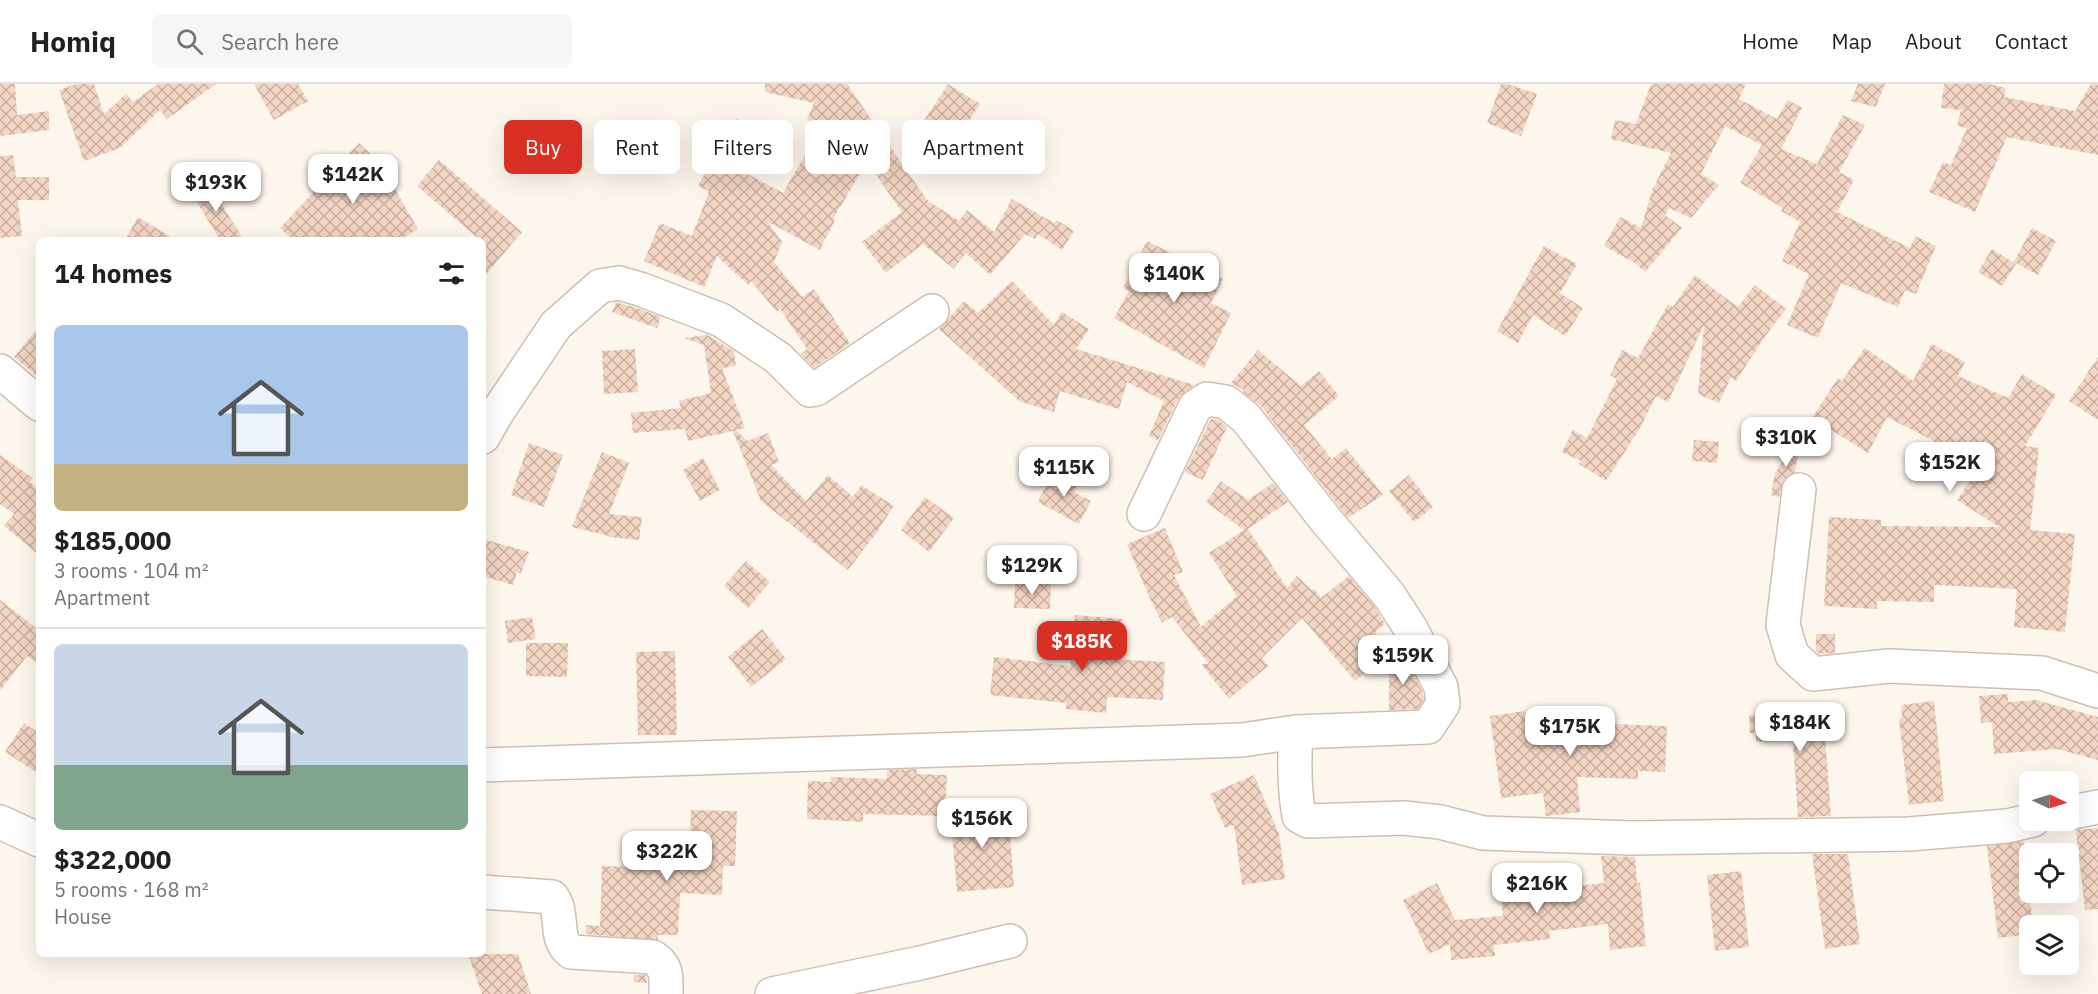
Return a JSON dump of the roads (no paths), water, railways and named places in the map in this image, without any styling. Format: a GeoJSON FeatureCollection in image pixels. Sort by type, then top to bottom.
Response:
{"type":"FeatureCollection","features":[{"type":"Feature","properties":{"kind":"street"},"geometry":{"type":"LineString","coordinates":[[486,432],[556,325],[600,286],[619,283],[640,288],[722,320],[778,358],[810,390],[816,389],[932,310]]}},
{"type":"Feature","properties":{"kind":"street"},"geometry":{"type":"LineString","coordinates":[[0,371],[36,401]]}},
{"type":"Feature","properties":{"kind":"street"},"geometry":{"type":"LineString","coordinates":[[486,765],[1242,740],[1296,732],[1428,727],[1432,723],[1443,704],[1441,687],[1411,629],[1389,595],[1325,519],[1246,418],[1226,402],[1208,399],[1195,407],[1144,514]]}},
{"type":"Feature","properties":{"kind":"street"},"geometry":{"type":"LineString","coordinates":[[1799,490],[1783,625],[1792,655],[1814,674],[1889,666],[2042,673],[2098,692]]}},
{"type":"Feature","properties":{"kind":"street"},"geometry":{"type":"LineString","coordinates":[[1296,732],[1294,764],[1297,806],[1299,816],[1308,821],[1404,818],[1440,822],[1483,833],[1632,838],[1909,834],[2019,823]]}},
{"type":"Feature","properties":{"kind":"street"},"geometry":{"type":"LineString","coordinates":[[2079,811],[2098,807]]}},
{"type":"Feature","properties":{"kind":"street"},"geometry":{"type":"LineString","coordinates":[[0,822],[36,839]]}},
{"type":"Feature","properties":{"kind":"street"},"geometry":{"type":"LineString","coordinates":[[486,892],[552,897],[558,905],[564,947],[571,952],[653,957],[662,963],[666,975],[666,994]]}},
{"type":"Feature","properties":{"kind":"street"},"geometry":{"type":"LineString","coordinates":[[772,994],[920,963],[1010,941]]}}]}
